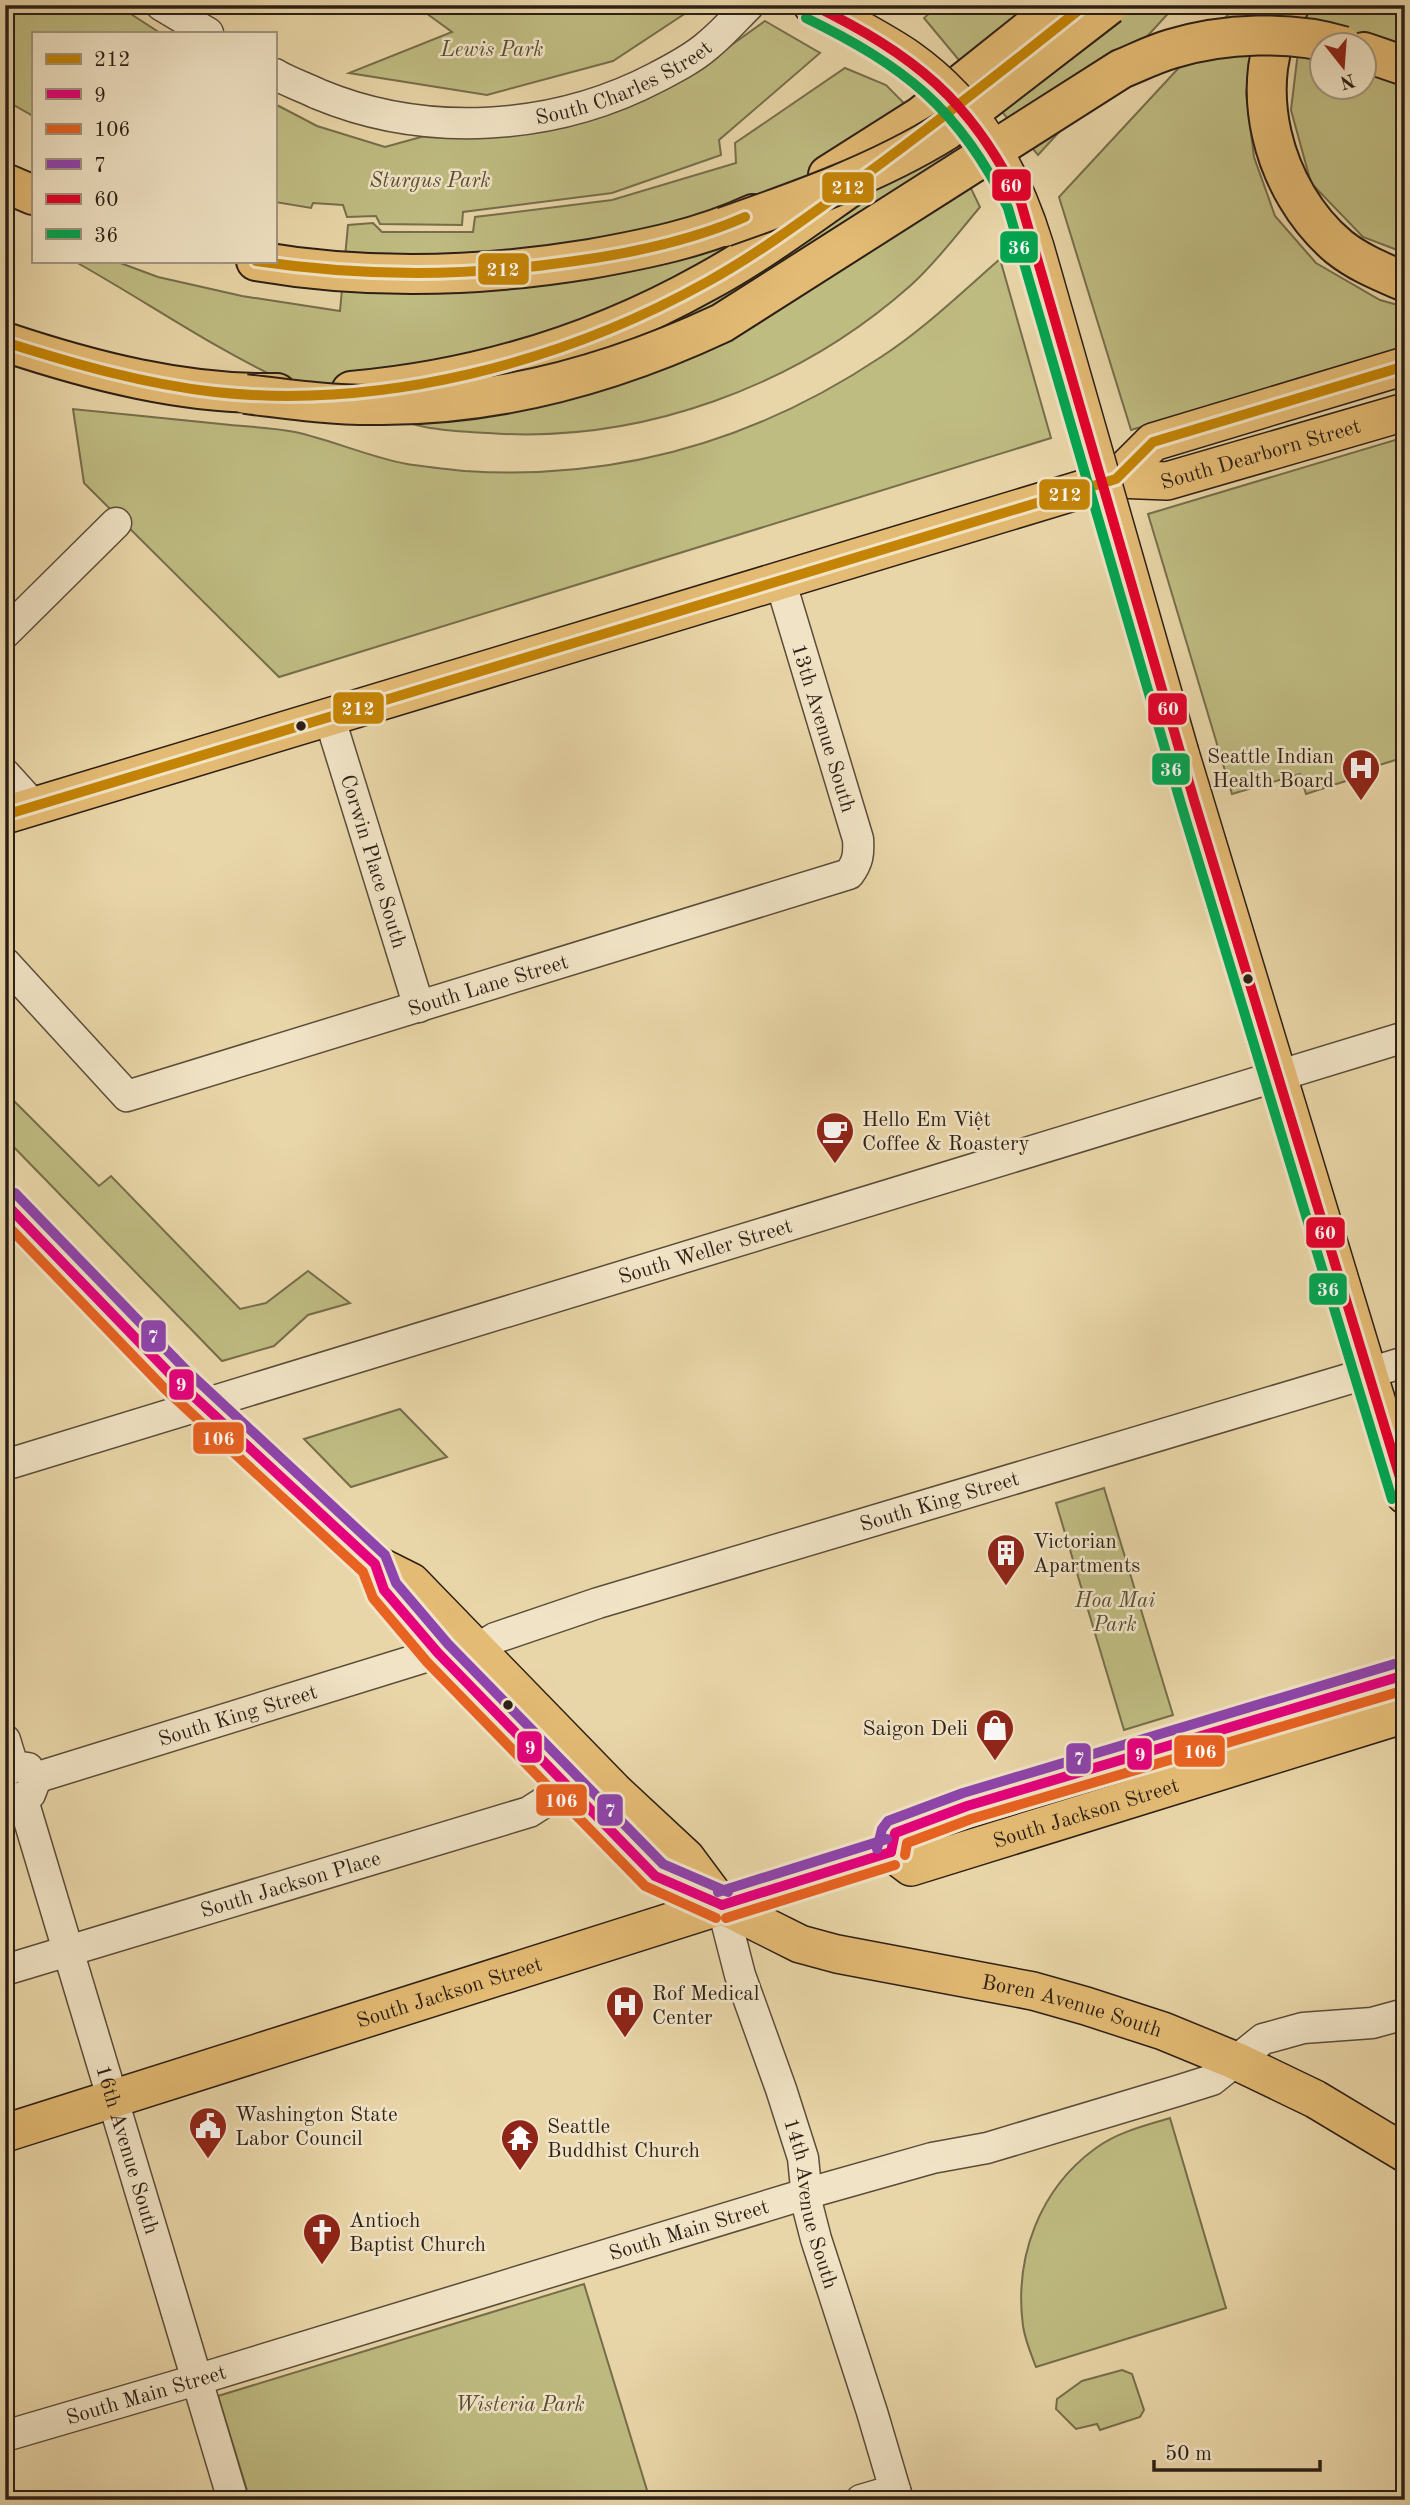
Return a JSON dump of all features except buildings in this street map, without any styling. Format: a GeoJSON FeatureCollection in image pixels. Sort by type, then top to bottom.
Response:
{"type":"FeatureCollection","features":[{"type":"Feature","properties":{"kind":"highway"},"geometry":{"type":"LineString","coordinates":[[990,63],[1048,5]]}},
{"type":"Feature","properties":{"kind":"highway"},"geometry":{"type":"LineString","coordinates":[[724,227],[797,193],[862,156],[921,116],[1060,5]]}},
{"type":"Feature","properties":{"kind":"highway"},"geometry":{"type":"LineString","coordinates":[[244,394],[343,391],[433,381],[568,345],[626,322],[707,282],[804,220],[950,113],[1085,5]]}},
{"type":"Feature","properties":{"kind":"highway"},"geometry":{"type":"LineString","coordinates":[[264,262],[386,273],[503,271],[646,249],[724,227],[854,179],[926,143],[947,130],[1109,5]]}},
{"type":"Feature","properties":{"kind":"highway"},"geometry":{"type":"LineString","coordinates":[[1290,5],[1276,36],[1267,94],[1272,137],[1286,178],[1300,204],[1318,227],[1340,247],[1364,264],[1404,282]]}},
{"type":"Feature","properties":{"kind":"highway"},"geometry":{"type":"LineString","coordinates":[[5,342],[115,373],[164,383],[332,404],[418,404],[518,391],[576,379],[630,362],[722,323],[1121,69],[1172,48],[1235,37],[1285,36],[1308,40]]}},
{"type":"Feature","properties":{"kind":"highway"},"geometry":{"type":"LineString","coordinates":[[1378,57],[1405,66]]}},
{"type":"Feature","properties":{"kind":"highway"},"geometry":{"type":"LineString","coordinates":[[5,183],[32,195]]}},
{"type":"Feature","properties":{"kind":"main road"},"geometry":{"type":"LineString","coordinates":[[837,13],[911,61],[942,86],[981,130],[1013,184],[1035,247],[1276,1076],[1405,1495]]}},
{"type":"Feature","properties":{"kind":"main road","name":"South Dearborn Street"},"geometry":{"type":"LineString","coordinates":[[1116,479],[1153,442],[1405,366]]}},
{"type":"Feature","properties":{"kind":"main road","name":"South Dearborn Street"},"geometry":{"type":"LineString","coordinates":[[20,810],[1116,479],[1167,481],[1405,412]]}},
{"type":"Feature","properties":{"kind":"main road"},"geometry":{"type":"LineString","coordinates":[[5,1203],[203,1405],[375,1564],[411,1582],[614,1791],[686,1858],[722,1905]]}},
{"type":"Feature","properties":{"kind":"main road","name":"Boren Avenue South"},"geometry":{"type":"LineString","coordinates":[[375,1564],[384,1590],[438,1653],[655,1877],[722,1905],[800,1944],[837,1954],[1033,1992],[1163,2031],[1236,2060],[1315,2099],[1405,2153]]}},
{"type":"Feature","properties":{"kind":"main road"},"geometry":{"type":"LineString","coordinates":[[411,1622],[425,1620],[456,1650],[477,1649]]}},
{"type":"Feature","properties":{"kind":"main road","name":"South Jackson Street"},"geometry":{"type":"LineString","coordinates":[[891,1852],[895,1833],[967,1806],[1405,1675]]}},
{"type":"Feature","properties":{"kind":"main road","name":"South Jackson Street"},"geometry":{"type":"LineString","coordinates":[[891,1852],[911,1867],[1405,1714]]}},
{"type":"Feature","properties":{"kind":"main road","name":"South Jackson Street"},"geometry":{"type":"LineString","coordinates":[[5,2133],[891,1852]]}},
{"type":"Feature","properties":{"kind":"street"},"geometry":{"type":"LineString","coordinates":[[161,5],[206,32]]}},
{"type":"Feature","properties":{"kind":"street","name":"South Charles Street"},"geometry":{"type":"LineString","coordinates":[[276,74],[340,103],[400,118],[461,124],[523,120],[565,113],[607,100],[675,68],[706,47],[749,5]]}},
{"type":"Feature","properties":{"kind":"street"},"geometry":{"type":"LineString","coordinates":[[5,633],[116,523]]}},
{"type":"Feature","properties":{"kind":"street","name":"13th Avenue South"},"geometry":{"type":"LineString","coordinates":[[780,580],[858,839],[860,853],[849,874]]}},
{"type":"Feature","properties":{"kind":"street","name":"Corwin Place South"},"geometry":{"type":"LineString","coordinates":[[330,716],[419,1007]]}},
{"type":"Feature","properties":{"kind":"street"},"geometry":{"type":"LineString","coordinates":[[5,774],[20,810]]}},
{"type":"Feature","properties":{"kind":"street","name":"South Lane Street"},"geometry":{"type":"LineString","coordinates":[[5,963],[127,1096],[849,874]]}},
{"type":"Feature","properties":{"kind":"street","name":"South Weller Street"},"geometry":{"type":"LineString","coordinates":[[5,1465],[1405,1037]]}},
{"type":"Feature","properties":{"kind":"street","name":"South King Street"},"geometry":{"type":"LineString","coordinates":[[477,1649],[495,1638],[598,1603],[1405,1362]]}},
{"type":"Feature","properties":{"kind":"street","name":"South King Street"},"geometry":{"type":"LineString","coordinates":[[14,1774],[438,1653]]}},
{"type":"Feature","properties":{"kind":"street","name":"16th Avenue South"},"geometry":{"type":"LineString","coordinates":[[14,1774],[233,2500]]}},
{"type":"Feature","properties":{"kind":"street","name":"South Jackson Place"},"geometry":{"type":"LineString","coordinates":[[5,1970],[529,1812],[568,1787]]}},
{"type":"Feature","properties":{"kind":"street","name":"14th Avenue South"},"geometry":{"type":"LineString","coordinates":[[722,1905],[740,1975],[782,2089],[803,2158],[806,2193],[821,2260],[896,2495]]}},
{"type":"Feature","properties":{"kind":"street","name":"South Main Street"},"geometry":{"type":"LineString","coordinates":[[5,2436],[806,2193],[932,2158],[987,2148],[1212,2080],[1263,2039],[1303,2028],[1372,2023],[1405,2014]]}},
{"type":"Feature","properties":{"kind":"street"},"geometry":{"type":"LineString","coordinates":[[861,2500],[896,2495]]}},
{"type":"Feature","properties":{"kind":"green space"},"geometry":{"type":"Polygon","coordinates":[[[5,5],[117,5],[158,32],[32,32],[32,115],[5,100],[5,5]]]}},
{"type":"Feature","properties":{"kind":"green space","name":"Lewis Park"},"geometry":{"type":"Polygon","coordinates":[[[415,5],[698,5],[613,61],[487,95],[349,73],[452,32],[415,5]]]}},
{"type":"Feature","properties":{"kind":"green space"},"geometry":{"type":"Polygon","coordinates":[[[939,5],[1176,5],[1038,155],[924,18],[939,5]]]}},
{"type":"Feature","properties":{"kind":"green space"},"geometry":{"type":"Polygon","coordinates":[[[1237,5],[1270,5],[1251,55],[1246,93],[1254,157],[1275,216],[1316,263],[1380,300],[1405,307],[1405,348],[1131,430],[1059,197],[1237,5]]]}},
{"type":"Feature","properties":{"kind":"green space"},"geometry":{"type":"Polygon","coordinates":[[[1313,5],[1405,5],[1405,253],[1363,237],[1311,183],[1291,110],[1306,17],[1313,5]]]}},
{"type":"Feature","properties":{"kind":"green space","name":"Sturgus Park"},"geometry":{"type":"Polygon","coordinates":[[[765,21],[820,53],[719,140],[721,155],[612,193],[463,212],[462,225],[380,224],[376,216],[347,217],[343,205],[313,203],[311,208],[276,202],[276,105],[317,126],[385,147],[699,68],[765,21]]]}},
{"type":"Feature","properties":{"kind":"green space"},"geometry":{"type":"Polygon","coordinates":[[[845,68],[886,85],[955,155],[980,207],[938,258],[910,286],[865,322],[817,353],[766,380],[713,402],[658,418],[602,429],[545,434],[456,431],[425,427],[357,407],[284,381],[257,368],[76,262],[118,262],[158,277],[242,296],[340,311],[348,225],[373,223],[382,232],[473,232],[475,217],[612,200],[736,163],[735,143],[845,68]]]}},
{"type":"Feature","properties":{"kind":"green space"},"geometry":{"type":"Polygon","coordinates":[[[1000,259],[1051,438],[279,677],[84,483],[73,409],[286,430],[393,461],[465,471],[576,469],[630,461],[682,449],[734,433],[784,412],[833,386],[912,335],[1000,259]]]}},
{"type":"Feature","properties":{"kind":"green space"},"geometry":{"type":"Polygon","coordinates":[[[1405,437],[1405,757],[1354,773],[1355,778],[1306,794],[1300,774],[1232,794],[1148,514],[1405,437]]]}},
{"type":"Feature","properties":{"kind":"green space"},"geometry":{"type":"Polygon","coordinates":[[[15,1102],[99,1186],[111,1176],[240,1309],[266,1303],[308,1271],[350,1303],[308,1315],[274,1346],[222,1361],[5,1138],[5,1111],[15,1102]]]}},
{"type":"Feature","properties":{"kind":"green space"},"geometry":{"type":"Polygon","coordinates":[[[400,1409],[447,1457],[351,1487],[304,1439],[400,1409]]]}},
{"type":"Feature","properties":{"kind":"green space","name":"Hoa Mai Park"},"geometry":{"type":"Polygon","coordinates":[[[1104,1488],[1173,1715],[1124,1730],[1056,1503],[1104,1488]]]}},
{"type":"Feature","properties":{"kind":"green space"},"geometry":{"type":"Polygon","coordinates":[[[1170,2118],[1226,2308],[1036,2367],[1023,2326],[1021,2301],[1027,2251],[1045,2204],[1076,2165],[1104,2142],[1170,2118]]]}},
{"type":"Feature","properties":{"kind":"green space","name":"Wisteria Park"},"geometry":{"type":"Polygon","coordinates":[[[584,2284],[650,2500],[250,2500],[218,2396],[584,2284]]]}},
{"type":"Feature","properties":{"kind":"green space"},"geometry":{"type":"Polygon","coordinates":[[[1122,2370],[1132,2374],[1144,2410],[1140,2417],[1100,2430],[1097,2424],[1076,2429],[1056,2409],[1057,2399],[1082,2381],[1122,2370]]]}},
{"type":"Feature","properties":{"kind":"transit line","name":"60"},"geometry":{"type":"LineString","coordinates":[[813,5],[881,42],[936,84],[982,135],[1021,203],[1194,800],[1405,1494]]}},
{"type":"Feature","properties":{"kind":"transit line","name":"212"},"geometry":{"type":"LineString","coordinates":[[5,342],[162,384],[215,392],[278,396],[342,394],[406,386],[469,374],[531,357],[592,336],[651,311],[742,261],[904,146],[1085,5]]}},
{"type":"Feature","properties":{"kind":"transit line","name":"36"},"geometry":{"type":"LineString","coordinates":[[806,18],[872,54],[925,94],[970,143],[1008,208],[1181,804],[1392,1499]]}},
{"type":"Feature","properties":{"kind":"transit line","name":"212"},"geometry":{"type":"LineString","coordinates":[[264,262],[376,272],[495,270],[640,250],[704,233],[745,217]]}},
{"type":"Feature","properties":{"kind":"transit line","name":"212"},"geometry":{"type":"LineString","coordinates":[[5,815],[1116,479],[1153,442],[1405,366]]}},
{"type":"Feature","properties":{"kind":"transit line","name":"7"},"geometry":{"type":"LineString","coordinates":[[15,1193],[185,1369],[385,1555],[396,1583],[448,1644],[663,1864],[728,1892]]}},
{"type":"Feature","properties":{"kind":"transit line","name":"9"},"geometry":{"type":"LineString","coordinates":[[5,1203],[175,1379],[375,1564],[384,1590],[438,1653],[655,1876],[722,1905]]}},
{"type":"Feature","properties":{"kind":"transit line","name":"106"},"geometry":{"type":"LineString","coordinates":[[5,1223],[165,1389],[363,1572],[373,1598],[427,1662],[645,1886],[716,1918]]}},
{"type":"Feature","properties":{"kind":"transit line","name":"7"},"geometry":{"type":"LineString","coordinates":[[877,1849],[882,1829],[888,1821],[963,1793],[1401,1662]]}},
{"type":"Feature","properties":{"kind":"transit line","name":"9"},"geometry":{"type":"LineString","coordinates":[[891,1852],[895,1833],[967,1806],[1405,1675]]}},
{"type":"Feature","properties":{"kind":"transit line","name":"106"},"geometry":{"type":"LineString","coordinates":[[905,1855],[907,1843],[971,1819],[1405,1690]]}},
{"type":"Feature","properties":{"kind":"transit line","name":"7"},"geometry":{"type":"LineString","coordinates":[[718,1892],[887,1839]]}},
{"type":"Feature","properties":{"kind":"transit line","name":"9"},"geometry":{"type":"LineString","coordinates":[[722,1905],[891,1852]]}},
{"type":"Feature","properties":{"kind":"transit line","name":"106"},"geometry":{"type":"LineString","coordinates":[[726,1918],[895,1865]]}},
{"type":"Feature","properties":{"kind":"place","name":"Seattle Indian Health Board"},"geometry":{"type":"Point","coordinates":[1361,802]}},
{"type":"Feature","properties":{"kind":"place","name":"Hello Em Việt Coffee & Roastery"},"geometry":{"type":"Point","coordinates":[835,1165]}},
{"type":"Feature","properties":{"kind":"place","name":"Victorian Apartments"},"geometry":{"type":"Point","coordinates":[1006,1587]}},
{"type":"Feature","properties":{"kind":"place","name":"Saigon Deli"},"geometry":{"type":"Point","coordinates":[995,1762]}},
{"type":"Feature","properties":{"kind":"place","name":"Rof Medical Center"},"geometry":{"type":"Point","coordinates":[625,2039]}},
{"type":"Feature","properties":{"kind":"place","name":"Washington State Labor Council"},"geometry":{"type":"Point","coordinates":[208,2160]}},
{"type":"Feature","properties":{"kind":"place","name":"Seattle Buddhist Church"},"geometry":{"type":"Point","coordinates":[520,2172]}},
{"type":"Feature","properties":{"kind":"place","name":"Antioch Baptist Church"},"geometry":{"type":"Point","coordinates":[322,2266]}}]}
